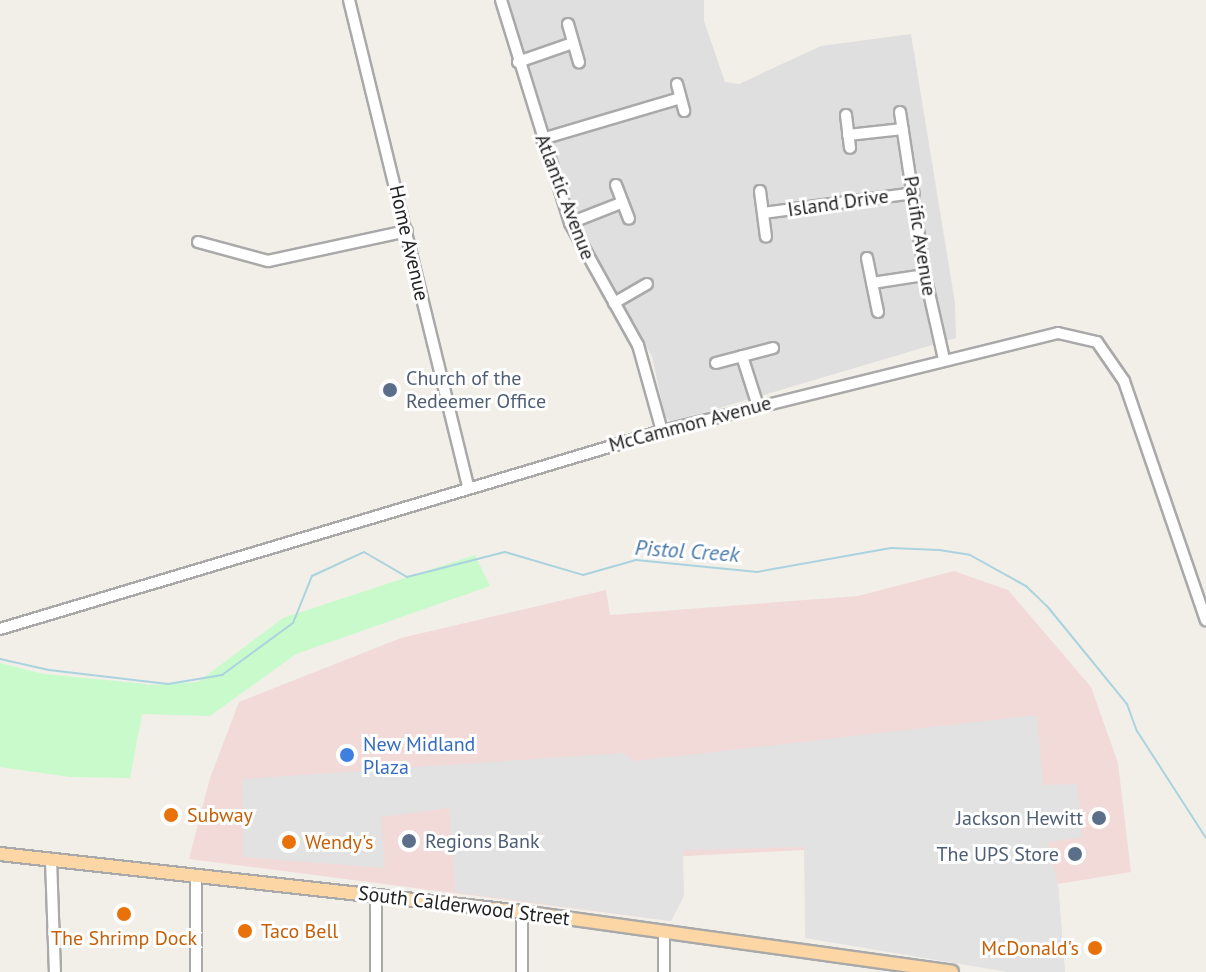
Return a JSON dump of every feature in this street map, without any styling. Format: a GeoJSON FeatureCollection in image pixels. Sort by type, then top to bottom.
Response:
{"type":"FeatureCollection","features":[{"type":"Feature","properties":{"kind":"main road","name":"South Calderwood Street"},"geometry":{"type":"LineString","coordinates":[[0,854],[522,912],[952,972]]}},
{"type":"Feature","properties":{"kind":"street","name":"Home Avenue"},"geometry":{"type":"LineString","coordinates":[[349,0],[468,486]]}},
{"type":"Feature","properties":{"kind":"street","name":"Atlantic Avenue"},"geometry":{"type":"LineString","coordinates":[[501,0],[570,223],[646,364],[662,431]]}},
{"type":"Feature","properties":{"kind":"street"},"geometry":{"type":"LineString","coordinates":[[568,24],[579,62]]}},
{"type":"Feature","properties":{"kind":"street"},"geometry":{"type":"LineString","coordinates":[[518,62],[573,43]]}},
{"type":"Feature","properties":{"kind":"street"},"geometry":{"type":"LineString","coordinates":[[677,84],[684,111]]}},
{"type":"Feature","properties":{"kind":"street"},"geometry":{"type":"LineString","coordinates":[[542,139],[680,98]]}},
{"type":"Feature","properties":{"kind":"street","name":"Pacific Avenue"},"geometry":{"type":"LineString","coordinates":[[900,112],[925,275],[944,359]]}},
{"type":"Feature","properties":{"kind":"street"},"geometry":{"type":"LineString","coordinates":[[846,115],[850,148]]}},
{"type":"Feature","properties":{"kind":"street"},"geometry":{"type":"LineString","coordinates":[[848,135],[903,129]]}},
{"type":"Feature","properties":{"kind":"street"},"geometry":{"type":"LineString","coordinates":[[616,185],[629,219]]}},
{"type":"Feature","properties":{"kind":"street","name":"Island Drive"},"geometry":{"type":"LineString","coordinates":[[760,191],[766,237]]}},
{"type":"Feature","properties":{"kind":"street","name":"Island Drive"},"geometry":{"type":"LineString","coordinates":[[763,213],[914,193]]}},
{"type":"Feature","properties":{"kind":"street"},"geometry":{"type":"LineString","coordinates":[[570,223],[621,203]]}},
{"type":"Feature","properties":{"kind":"street"},"geometry":{"type":"LineString","coordinates":[[198,242],[268,261],[407,231]]}},
{"type":"Feature","properties":{"kind":"street"},"geometry":{"type":"LineString","coordinates":[[867,258],[878,312]]}},
{"type":"Feature","properties":{"kind":"street"},"geometry":{"type":"LineString","coordinates":[[872,283],[925,275]]}},
{"type":"Feature","properties":{"kind":"street"},"geometry":{"type":"LineString","coordinates":[[614,303],[647,284]]}},
{"type":"Feature","properties":{"kind":"street","name":"McCammon Avenue"},"geometry":{"type":"LineString","coordinates":[[0,629],[468,486],[662,431],[1058,333],[1097,342],[1112,357],[1137,412],[1206,620]]}},
{"type":"Feature","properties":{"kind":"street"},"geometry":{"type":"LineString","coordinates":[[716,363],[773,348]]}},
{"type":"Feature","properties":{"kind":"street"},"geometry":{"type":"LineString","coordinates":[[742,356],[758,406]]}},
{"type":"Feature","properties":{"kind":"street"},"geometry":{"type":"LineString","coordinates":[[51,859],[55,972]]}},
{"type":"Feature","properties":{"kind":"street"},"geometry":{"type":"LineString","coordinates":[[196,875],[196,972]]}},
{"type":"Feature","properties":{"kind":"street"},"geometry":{"type":"LineString","coordinates":[[376,895],[376,972]]}},
{"type":"Feature","properties":{"kind":"street"},"geometry":{"type":"LineString","coordinates":[[522,912],[522,972]]}},
{"type":"Feature","properties":{"kind":"street"},"geometry":{"type":"LineString","coordinates":[[664,932],[664,972]]}},
{"type":"Feature","properties":{"kind":"shaded area"},"geometry":{"type":"Polygon","coordinates":[[[507,0],[704,0],[704,21],[725,82],[739,84],[821,46],[911,34],[955,303],[956,338],[672,422],[665,417],[652,356],[598,269],[564,187],[507,0]]]}},
{"type":"Feature","properties":{"kind":"shaded area"},"geometry":{"type":"Polygon","coordinates":[[[954,571],[1008,590],[1091,687],[1118,763],[1131,872],[1058,884],[1065,972],[1018,972],[804,850],[669,857],[671,921],[189,859],[210,778],[239,702],[401,638],[606,590],[610,615],[858,596],[954,571]]]}},
{"type":"Feature","properties":{"kind":"shaded area"},"geometry":{"type":"Polygon","coordinates":[[[1037,715],[1043,785],[1077,784],[1082,837],[1048,842],[1058,884],[1065,972],[1008,972],[805,938],[804,847],[683,850],[684,896],[671,921],[455,892],[449,808],[381,817],[385,868],[243,857],[242,779],[623,753],[634,761],[1037,715]]]}},
{"type":"Feature","properties":{"kind":"green space"},"geometry":{"type":"Polygon","coordinates":[[[475,555],[490,586],[296,654],[210,716],[142,714],[130,778],[70,777],[0,767],[0,663],[44,674],[147,684],[146,689],[148,685],[198,682],[283,618],[475,555]]]}},
{"type":"Feature","properties":{"kind":"waterway","name":"Pistol Creek"},"geometry":{"type":"LineString","coordinates":[[0,659],[49,670],[168,684],[222,675],[293,623],[312,576],[364,552],[407,577],[505,552],[583,575],[636,560],[757,572],[891,548],[939,550],[970,555],[1026,586],[1047,606],[1127,704],[1137,731],[1206,838]]}},
{"type":"Feature","properties":{"kind":"place","name":"Church of the Redeemer Office"},"geometry":{"type":"Point","coordinates":[390,390]}},
{"type":"Feature","properties":{"kind":"place","name":"New Midland Plaza"},"geometry":{"type":"Point","coordinates":[347,755]}},
{"type":"Feature","properties":{"kind":"place","name":"Subway"},"geometry":{"type":"Point","coordinates":[171,815]}},
{"type":"Feature","properties":{"kind":"place","name":"Jackson Hewitt"},"geometry":{"type":"Point","coordinates":[1099,818]}},
{"type":"Feature","properties":{"kind":"place","name":"Regions Bank"},"geometry":{"type":"Point","coordinates":[409,841]}},
{"type":"Feature","properties":{"kind":"place","name":"Wendy's"},"geometry":{"type":"Point","coordinates":[289,842]}},
{"type":"Feature","properties":{"kind":"place","name":"The UPS Store"},"geometry":{"type":"Point","coordinates":[1075,854]}},
{"type":"Feature","properties":{"kind":"place","name":"The Shrimp Dock"},"geometry":{"type":"Point","coordinates":[124,914]}},
{"type":"Feature","properties":{"kind":"place","name":"Taco Bell"},"geometry":{"type":"Point","coordinates":[245,931]}},
{"type":"Feature","properties":{"kind":"place","name":"McDonald's"},"geometry":{"type":"Point","coordinates":[1095,948]}}]}
